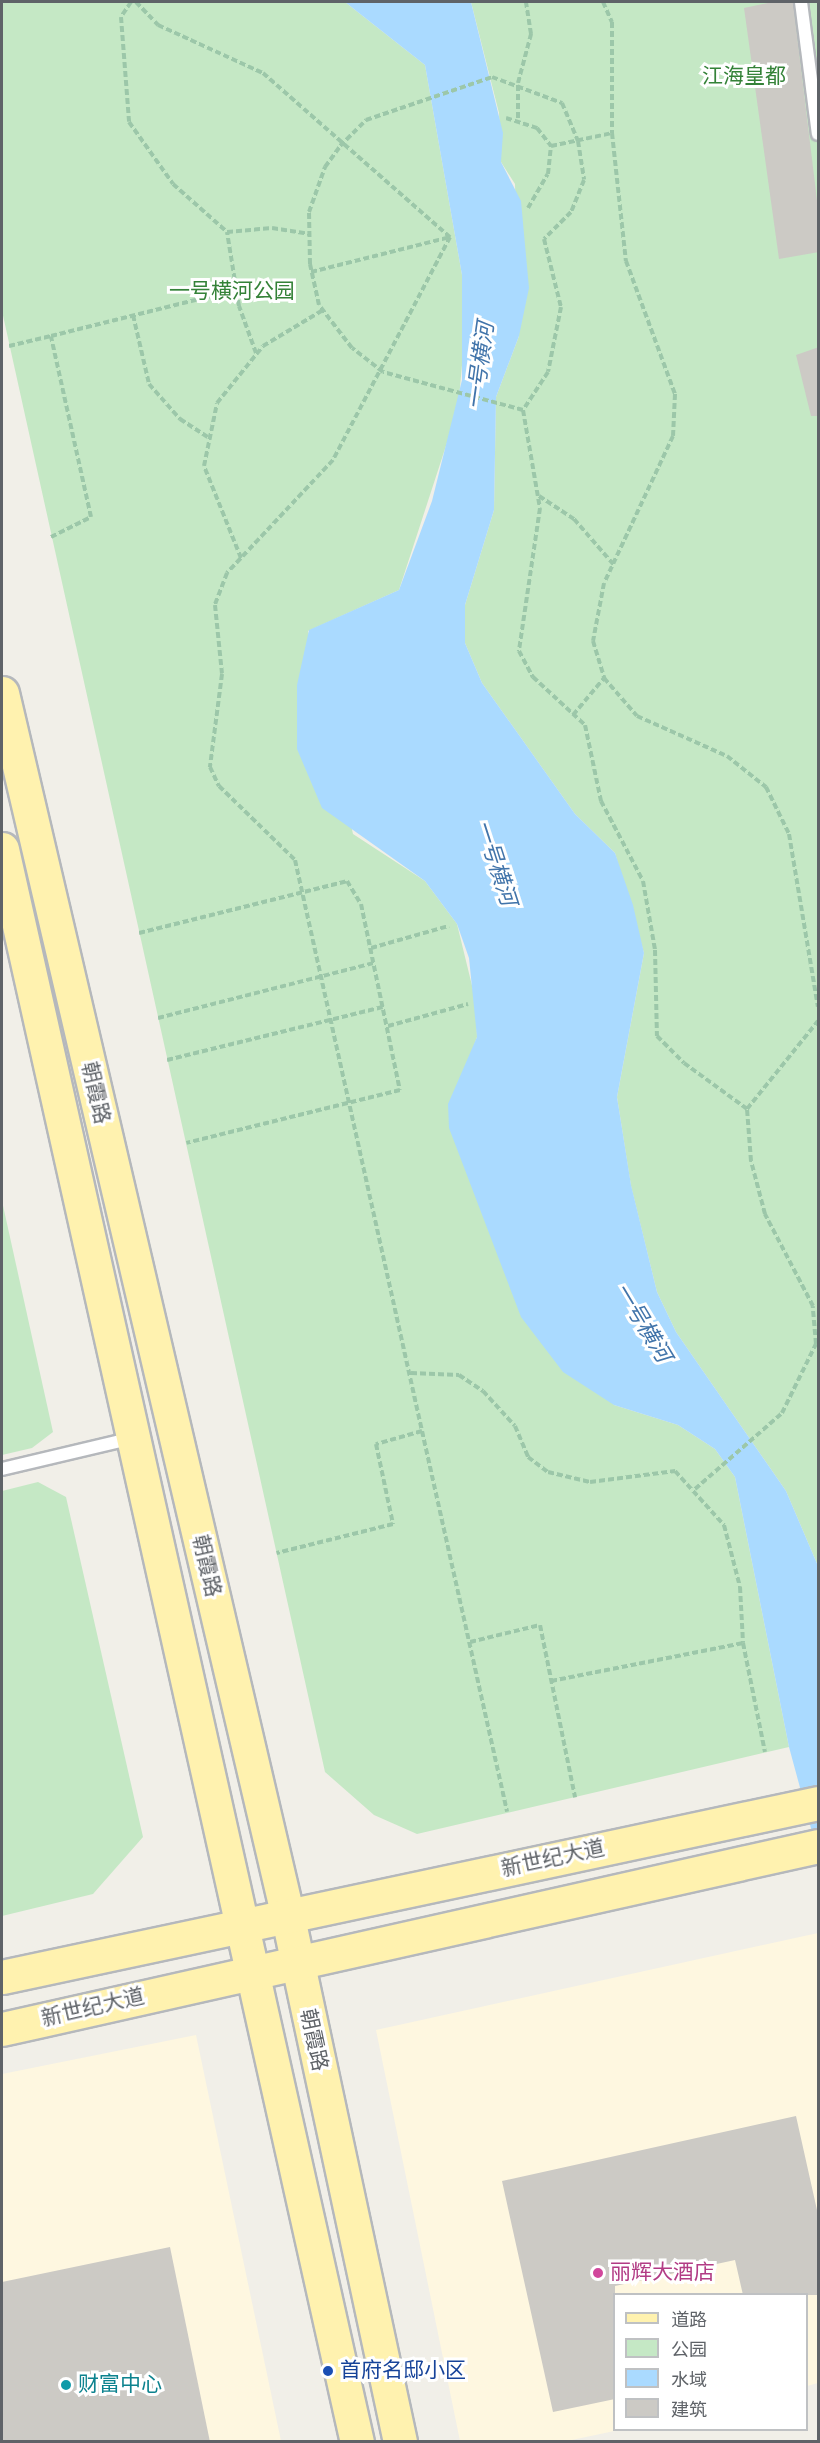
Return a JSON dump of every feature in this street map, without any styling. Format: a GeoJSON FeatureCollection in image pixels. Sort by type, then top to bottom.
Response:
{"type":"FeatureCollection","features":[{"type":"Feature","properties":{"kind":"main road","name":"朝霞路"},"geometry":{"type":"LineString","coordinates":[[2,693],[287,1913],[400,2442]]}},
{"type":"Feature","properties":{"kind":"main road","name":"朝霞路"},"geometry":{"type":"LineString","coordinates":[[2,849],[244,1922],[357,2442]]}},
{"type":"Feature","properties":{"kind":"main road","name":"新世纪大道"},"geometry":{"type":"LineString","coordinates":[[244,1922],[819,1803]]}},
{"type":"Feature","properties":{"kind":"main road"},"geometry":{"type":"LineString","coordinates":[[297,1962],[807,1849]]}},
{"type":"Feature","properties":{"kind":"main road"},"geometry":{"type":"LineString","coordinates":[[2,1977],[244,1922]]}},
{"type":"Feature","properties":{"kind":"main road","name":"新世纪大道"},"geometry":{"type":"LineString","coordinates":[[2,2029],[297,1962]]}},
{"type":"Feature","properties":{"kind":"lane"},"geometry":{"type":"LineString","coordinates":[[801,2],[819,134]]}},
{"type":"Feature","properties":{"kind":"lane"},"geometry":{"type":"LineString","coordinates":[[2,1469],[135,1438]]}},
{"type":"Feature","properties":{"kind":"path"},"geometry":{"type":"LineString","coordinates":[[131,2],[121,17],[129,122],[173,184],[227,232],[236,290],[256,353]]}},
{"type":"Feature","properties":{"kind":"path"},"geometry":{"type":"LineString","coordinates":[[136,2],[158,25],[263,73],[340,146],[450,237]]}},
{"type":"Feature","properties":{"kind":"path"},"geometry":{"type":"LineString","coordinates":[[518,118],[518,83],[531,34],[526,2]]}},
{"type":"Feature","properties":{"kind":"path"},"geometry":{"type":"LineString","coordinates":[[603,2],[612,32],[612,133],[626,261],[675,394],[673,436],[604,583],[592,641],[604,678],[637,716],[727,756],[766,787],[789,834],[819,1007]]}},
{"type":"Feature","properties":{"kind":"path"},"geometry":{"type":"LineString","coordinates":[[523,410],[499,401],[454,390],[424,387],[383,372],[352,348],[323,310],[311,272],[309,212],[325,167],[340,146],[366,120],[426,97],[492,77],[518,83],[562,103],[578,141],[584,180],[571,212],[544,239],[561,307],[559,336],[548,372],[523,410],[538,495],[519,651],[534,677],[585,725],[601,801],[644,880],[655,950],[657,1036],[684,1063],[747,1109]]}},
{"type":"Feature","properties":{"kind":"path"},"geometry":{"type":"LineString","coordinates":[[506,118],[518,118],[537,128],[551,146],[548,174],[528,208]]}},
{"type":"Feature","properties":{"kind":"path"},"geometry":{"type":"LineString","coordinates":[[551,146],[612,133]]}},
{"type":"Feature","properties":{"kind":"path"},"geometry":{"type":"LineString","coordinates":[[227,232],[272,228],[309,234]]}},
{"type":"Feature","properties":{"kind":"path"},"geometry":{"type":"LineString","coordinates":[[311,272],[450,237]]}},
{"type":"Feature","properties":{"kind":"path"},"geometry":{"type":"LineString","coordinates":[[450,237],[383,372],[333,460],[227,573],[215,605],[222,674],[210,767],[219,786],[295,860],[507,1812]]}},
{"type":"Feature","properties":{"kind":"path"},"geometry":{"type":"LineString","coordinates":[[9,346],[236,290]]}},
{"type":"Feature","properties":{"kind":"path"},"geometry":{"type":"LineString","coordinates":[[241,558],[204,466],[216,404],[256,353],[323,310]]}},
{"type":"Feature","properties":{"kind":"path"},"geometry":{"type":"LineString","coordinates":[[133,315],[149,384],[180,419],[208,437]]}},
{"type":"Feature","properties":{"kind":"path"},"geometry":{"type":"LineString","coordinates":[[51,336],[91,517],[51,537]]}},
{"type":"Feature","properties":{"kind":"path"},"geometry":{"type":"LineString","coordinates":[[538,495],[574,519],[614,565]]}},
{"type":"Feature","properties":{"kind":"path"},"geometry":{"type":"LineString","coordinates":[[573,715],[604,678]]}},
{"type":"Feature","properties":{"kind":"path"},"geometry":{"type":"LineString","coordinates":[[139,933],[347,881],[362,904],[400,1090],[186,1143]]}},
{"type":"Feature","properties":{"kind":"path"},"geometry":{"type":"LineString","coordinates":[[371,948],[449,926]]}},
{"type":"Feature","properties":{"kind":"path"},"geometry":{"type":"LineString","coordinates":[[158,1018],[321,974],[374,963]]}},
{"type":"Feature","properties":{"kind":"path"},"geometry":{"type":"LineString","coordinates":[[388,1026],[468,1004]]}},
{"type":"Feature","properties":{"kind":"path"},"geometry":{"type":"LineString","coordinates":[[167,1060],[383,1007]]}},
{"type":"Feature","properties":{"kind":"path"},"geometry":{"type":"LineString","coordinates":[[695,1489],[758,1438],[782,1413],[816,1344],[813,1306],[765,1214],[752,1161],[747,1109],[819,1021]]}},
{"type":"Feature","properties":{"kind":"path"},"geometry":{"type":"LineString","coordinates":[[411,1373],[459,1375],[483,1391],[515,1426],[528,1457],[548,1472],[590,1482],[675,1471],[695,1489],[724,1525],[740,1587],[743,1643],[765,1752]]}},
{"type":"Feature","properties":{"kind":"path"},"geometry":{"type":"LineString","coordinates":[[277,1553],[393,1524],[376,1444],[422,1431]]}},
{"type":"Feature","properties":{"kind":"path"},"geometry":{"type":"LineString","coordinates":[[470,1642],[540,1625],[575,1797]]}},
{"type":"Feature","properties":{"kind":"path"},"geometry":{"type":"LineString","coordinates":[[551,1681],[743,1643]]}},
{"type":"Feature","properties":{"kind":"shaded area"},"geometry":{"type":"Polygon","coordinates":[[[818,1933],[818,2383],[808,2386],[808,2293],[613,2293],[614,2431],[567,2441],[460,2441],[376,2030],[818,1933]]]}},
{"type":"Feature","properties":{"kind":"shaded area"},"geometry":{"type":"Polygon","coordinates":[[[196,2035],[281,2441],[2,2442],[2,2074],[196,2035]]]}},
{"type":"Feature","properties":{"kind":"green space","name":"一号横河公园"},"geometry":{"type":"Polygon","coordinates":[[[2,2],[345,2],[425,65],[462,275],[465,332],[458,409],[399,590],[308,631],[353,834],[425,881],[457,924],[476,1002],[477,1037],[467,1065],[614,1405],[678,1425],[715,1449],[735,1477],[789,1747],[417,1834],[374,1815],[325,1772],[2,311],[2,2]]]}},
{"type":"Feature","properties":{"kind":"green space","name":"江海皇都"},"geometry":{"type":"Polygon","coordinates":[[[471,2],[818,2],[818,1566],[786,1491],[676,1332],[657,1292],[631,1186],[617,1097],[644,953],[615,853],[575,814],[482,683],[465,643],[465,605],[494,510],[496,397],[519,336],[515,184],[501,162],[499,113],[471,2]]]}},
{"type":"Feature","properties":{"kind":"green space"},"geometry":{"type":"Polygon","coordinates":[[[2,1201],[53,1432],[32,1448],[2,1455],[2,1201]]]}},
{"type":"Feature","properties":{"kind":"green space"},"geometry":{"type":"Polygon","coordinates":[[[38,1482],[66,1497],[143,1837],[93,1894],[2,1916],[2,1491],[38,1482]]]}},
{"type":"Feature","properties":{"kind":"water","name":"一号横河"},"geometry":{"type":"Polygon","coordinates":[[[345,2],[471,2],[503,133],[501,162],[521,201],[529,288],[519,336],[496,397],[494,510],[465,605],[465,643],[482,683],[575,814],[615,853],[633,905],[644,953],[617,1097],[631,1185],[657,1292],[676,1332],[786,1491],[818,1566],[818,1854],[789,1747],[735,1477],[715,1449],[678,1425],[614,1405],[563,1372],[521,1317],[449,1128],[448,1104],[477,1037],[469,958],[457,924],[425,881],[322,808],[297,749],[297,685],[309,630],[399,590],[432,501],[462,380],[462,275],[425,65],[345,2]]]}},
{"type":"Feature","properties":{"kind":"building"},"geometry":{"type":"Polygon","coordinates":[[[773,2],[793,2],[819,217],[819,252],[779,259],[744,8],[773,2]]]}},
{"type":"Feature","properties":{"kind":"building"},"geometry":{"type":"Polygon","coordinates":[[[819,347],[819,416],[811,416],[796,355],[819,347]]]}},
{"type":"Feature","properties":{"kind":"building","name":"丽辉大酒店"},"geometry":{"type":"Polygon","coordinates":[[[796,2116],[819,2219],[819,2295],[743,2293],[735,2260],[615,2286],[615,2293],[613,2293],[613,2399],[553,2412],[502,2181],[796,2116]]]}},
{"type":"Feature","properties":{"kind":"building"},"geometry":{"type":"Polygon","coordinates":[[[170,2247],[210,2442],[2,2442],[2,2282],[170,2247]]]}},
{"type":"Feature","properties":{"kind":"place","name":"丽辉大酒店"},"geometry":{"type":"Point","coordinates":[598,2273]}},
{"type":"Feature","properties":{"kind":"place","name":"首府名邸小区"},"geometry":{"type":"Point","coordinates":[328,2371]}},
{"type":"Feature","properties":{"kind":"place","name":"财富中心"},"geometry":{"type":"Point","coordinates":[66,2385]}}]}
